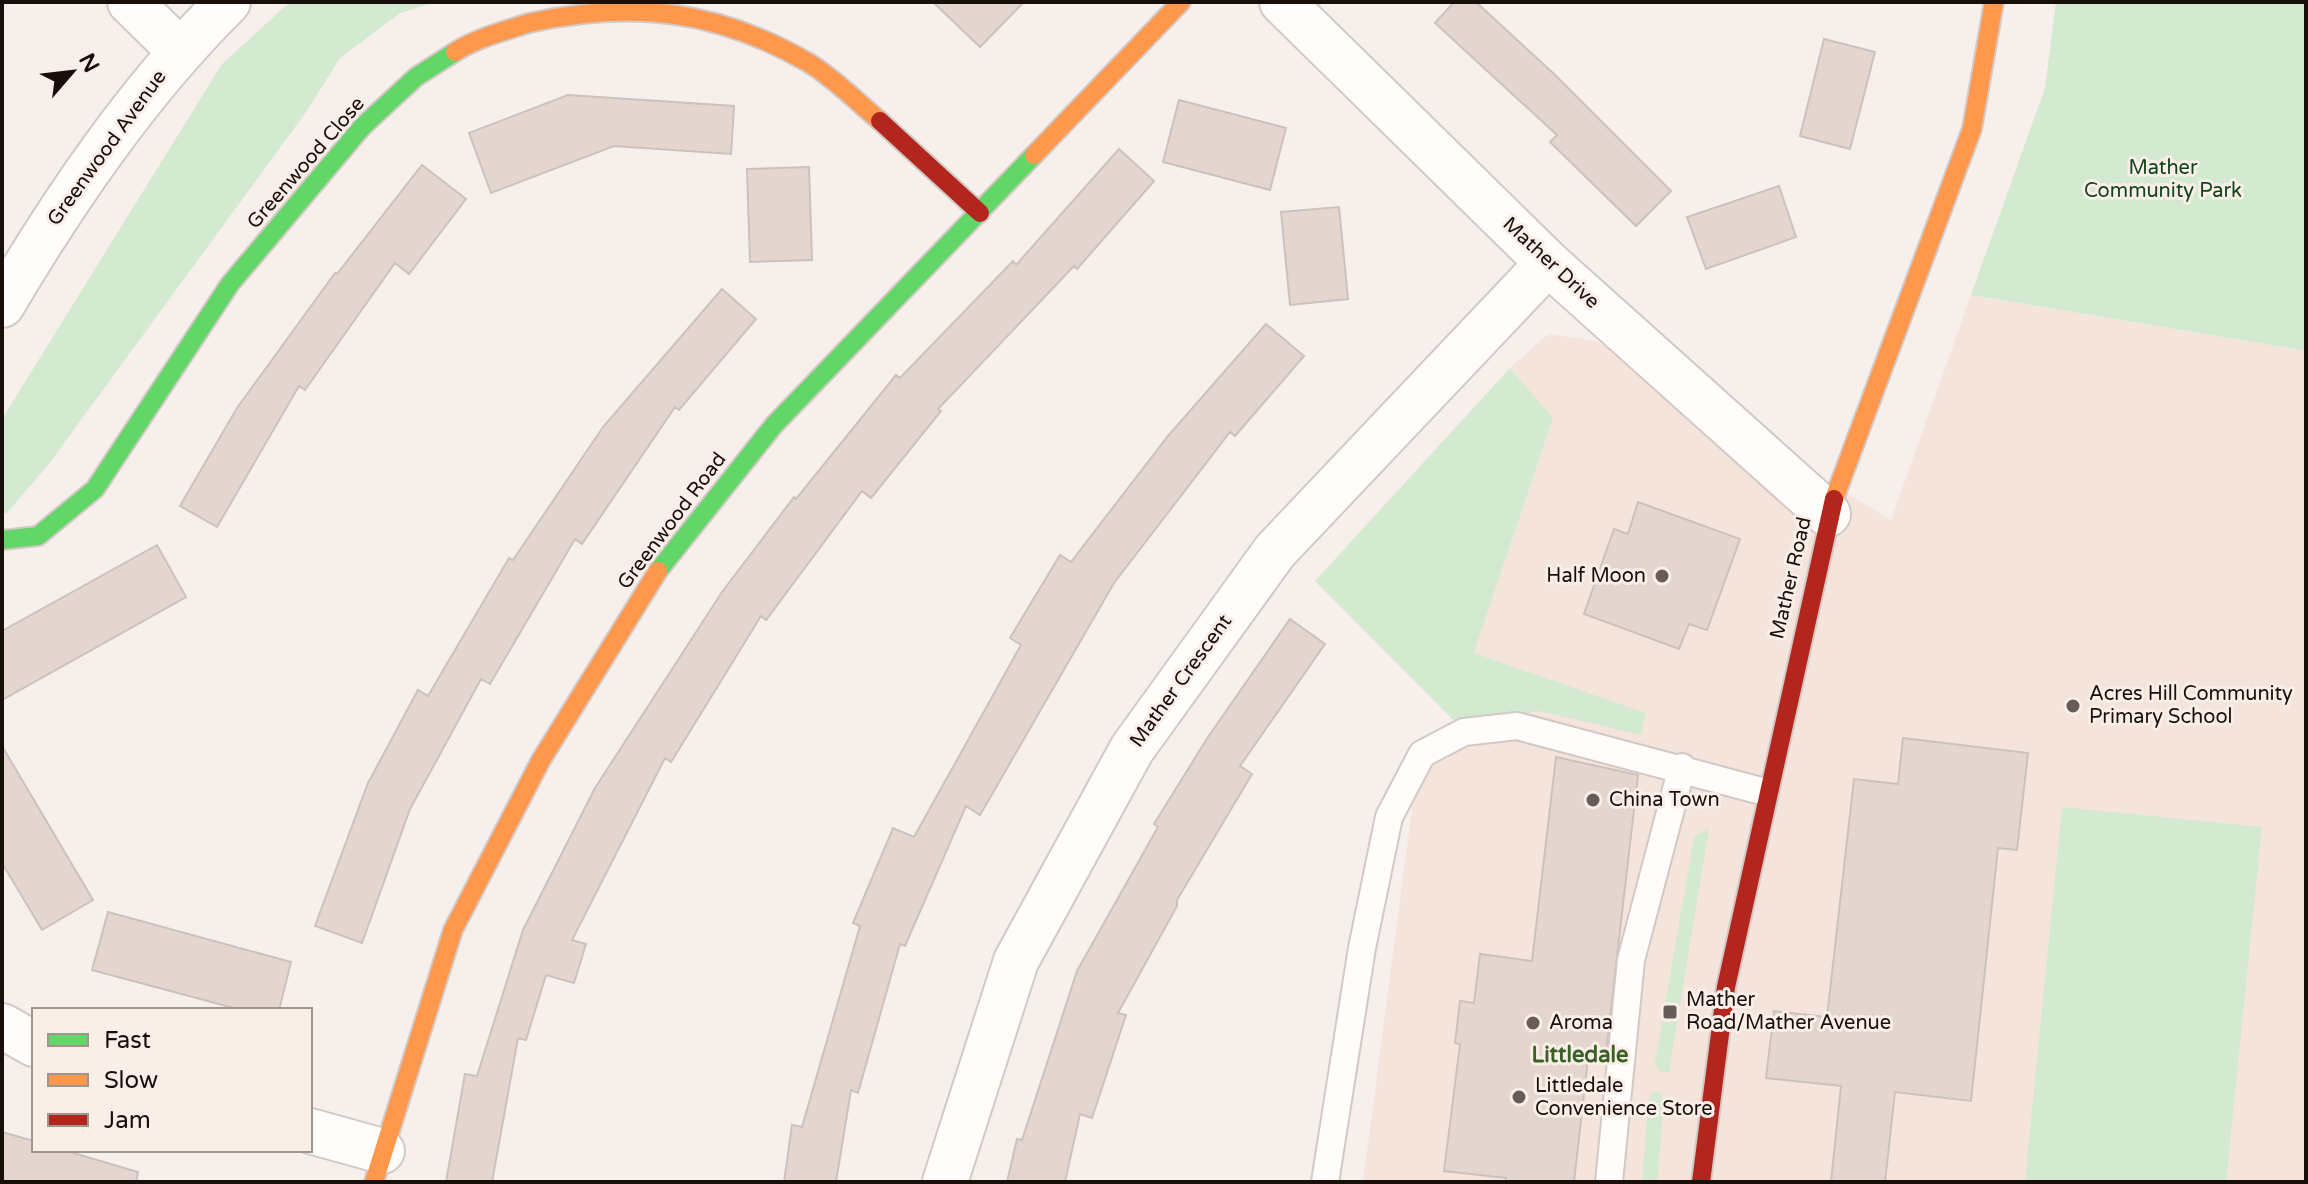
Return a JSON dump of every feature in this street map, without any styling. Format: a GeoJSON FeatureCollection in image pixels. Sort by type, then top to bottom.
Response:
{"type":"FeatureCollection","features":[{"type":"Feature","properties":{"kind":"street"},"geometry":{"type":"LineString","coordinates":[[130,2],[179,50]]}},
{"type":"Feature","properties":{"kind":"street","name":"Greenwood Avenue"},"geometry":{"type":"LineString","coordinates":[[2,305],[49,226],[179,50],[228,2]]}},
{"type":"Feature","properties":{"kind":"street","name":"Greenwood Road"},"geometry":{"type":"LineString","coordinates":[[378,1166],[453,930],[541,760],[647,585],[774,425],[1181,2]]}},
{"type":"Feature","properties":{"kind":"street","name":"Mather Drive"},"geometry":{"type":"LineString","coordinates":[[1282,2],[1548,263],[1828,514]]}},
{"type":"Feature","properties":{"kind":"street","name":"Mather Road"},"geometry":{"type":"LineString","coordinates":[[1701,1182],[1726,987],[1765,792],[1828,514],[1972,129],[1994,2]]}},
{"type":"Feature","properties":{"kind":"street","name":"Greenwood Close"},"geometry":{"type":"LineString","coordinates":[[2,540],[38,536],[95,489],[230,284],[362,127],[416,77],[469,43],[597,6],[662,8],[722,20],[811,64],[895,133],[980,213]]}},
{"type":"Feature","properties":{"kind":"street","name":"Mather Crescent"},"geometry":{"type":"LineString","coordinates":[[945,1182],[1016,961],[1132,749],[1275,551],[1548,263]]}},
{"type":"Feature","properties":{"kind":"street"},"geometry":{"type":"LineString","coordinates":[[2,1026],[32,1043]]}},
{"type":"Feature","properties":{"kind":"street"},"geometry":{"type":"LineString","coordinates":[[312,1132],[378,1166]]}},
{"type":"Feature","properties":{"kind":"lane"},"geometry":{"type":"LineString","coordinates":[[1325,1182],[1362,948],[1389,817],[1422,754],[1464,732],[1517,726],[1682,767],[1765,792]]}},
{"type":"Feature","properties":{"kind":"lane"},"geometry":{"type":"LineString","coordinates":[[1609,1182],[1631,960],[1682,767]]}},
{"type":"Feature","properties":{"kind":"shaded area"},"geometry":{"type":"Polygon","coordinates":[[[1971,295],[2306,351],[2306,1182],[1363,1182],[1415,786],[1457,724],[1474,653],[1553,419],[1510,368],[1548,334],[1596,341],[1891,520],[1971,295]]]}},
{"type":"Feature","properties":{"kind":"green space"},"geometry":{"type":"Polygon","coordinates":[[[290,2],[435,2],[400,13],[340,58],[306,112],[48,465],[6,514],[2,512],[2,419],[222,64],[290,2]]]}},
{"type":"Feature","properties":{"kind":"green space","name":"Mather Community Park"},"geometry":{"type":"Polygon","coordinates":[[[2056,2],[2306,2],[2306,351],[1971,295],[2045,88],[2056,2]]]}},
{"type":"Feature","properties":{"kind":"green space"},"geometry":{"type":"Polygon","coordinates":[[[1510,368],[1553,418],[1474,653],[1646,713],[1641,735],[1540,711],[1457,724],[1315,581],[1510,368]]]}},
{"type":"Feature","properties":{"kind":"green space"},"geometry":{"type":"Polygon","coordinates":[[[2062,807],[2262,827],[2226,1182],[2025,1182],[2062,807]]]}},
{"type":"Feature","properties":{"kind":"green space"},"geometry":{"type":"Polygon","coordinates":[[[1709,828],[1669,1072],[1659,1071],[1655,1063],[1694,837],[1709,828]]]}},
{"type":"Feature","properties":{"kind":"green space"},"geometry":{"type":"Polygon","coordinates":[[[1652,1092],[1659,1092],[1664,1100],[1657,1182],[1642,1182],[1648,1102],[1652,1092]]]}},
{"type":"Feature","properties":{"kind":"building"},"geometry":{"type":"Polygon","coordinates":[[[933,2],[1024,2],[980,47],[933,2]]]}},
{"type":"Feature","properties":{"kind":"building"},"geometry":{"type":"Polygon","coordinates":[[[1454,2],[1476,2],[1553,73],[1671,191],[1636,226],[1550,142],[1557,135],[1435,23],[1454,2]]]}},
{"type":"Feature","properties":{"kind":"building"},"geometry":{"type":"Polygon","coordinates":[[[1824,39],[1875,52],[1850,149],[1800,136],[1824,39]]]}},
{"type":"Feature","properties":{"kind":"building"},"geometry":{"type":"Polygon","coordinates":[[[568,95],[734,106],[731,154],[614,146],[491,193],[469,133],[568,95]]]}},
{"type":"Feature","properties":{"kind":"building"},"geometry":{"type":"Polygon","coordinates":[[[1179,100],[1286,128],[1270,190],[1163,162],[1179,100]]]}},
{"type":"Feature","properties":{"kind":"building"},"geometry":{"type":"Polygon","coordinates":[[[1119,149],[1154,181],[1077,269],[1074,266],[938,409],[941,411],[871,498],[862,491],[766,620],[761,616],[671,762],[665,758],[572,940],[586,944],[574,983],[546,975],[526,1040],[518,1038],[492,1182],[446,1182],[465,1074],[477,1076],[523,930],[595,788],[722,592],[794,497],[796,499],[896,375],[900,378],[1013,261],[1016,265],[1119,149]]]}},
{"type":"Feature","properties":{"kind":"building"},"geometry":{"type":"Polygon","coordinates":[[[422,165],[466,199],[409,274],[395,263],[305,390],[299,386],[217,527],[180,506],[237,408],[335,273],[422,165]]]}},
{"type":"Feature","properties":{"kind":"building"},"geometry":{"type":"Polygon","coordinates":[[[809,167],[812,260],[750,262],[747,169],[809,167]]]}},
{"type":"Feature","properties":{"kind":"building"},"geometry":{"type":"Polygon","coordinates":[[[1779,186],[1796,237],[1706,269],[1687,217],[1779,186]]]}},
{"type":"Feature","properties":{"kind":"building"},"geometry":{"type":"Polygon","coordinates":[[[1339,207],[1348,299],[1290,305],[1281,212],[1339,207]]]}},
{"type":"Feature","properties":{"kind":"building"},"geometry":{"type":"Polygon","coordinates":[[[722,289],[756,319],[679,410],[675,407],[582,544],[575,539],[490,684],[481,679],[410,809],[362,943],[315,926],[368,783],[418,690],[428,696],[509,558],[513,560],[603,427],[722,289]]]}},
{"type":"Feature","properties":{"kind":"building"},"geometry":{"type":"Polygon","coordinates":[[[1266,324],[1304,356],[1235,436],[1230,432],[1114,583],[980,815],[966,806],[905,946],[900,944],[858,1093],[851,1090],[836,1182],[784,1182],[792,1125],[802,1127],[860,926],[853,923],[893,828],[914,837],[1021,645],[1010,638],[1060,555],[1071,562],[1168,436],[1266,324]]]}},
{"type":"Feature","properties":{"kind":"building","name":"Half Moon"},"geometry":{"type":"Polygon","coordinates":[[[1638,502],[1740,539],[1707,630],[1689,624],[1679,649],[1584,614],[1614,529],[1628,534],[1638,502]]]}},
{"type":"Feature","properties":{"kind":"building"},"geometry":{"type":"Polygon","coordinates":[[[157,545],[186,597],[2,700],[2,631],[157,545]]]}},
{"type":"Feature","properties":{"kind":"building"},"geometry":{"type":"Polygon","coordinates":[[[1290,619],[1325,644],[1240,766],[1252,774],[1177,900],[1177,906],[1118,1013],[1126,1015],[1092,1118],[1080,1114],[1065,1182],[1007,1182],[1017,1139],[1022,1140],[1077,971],[1158,827],[1154,824],[1208,737],[1290,619]]]}},
{"type":"Feature","properties":{"kind":"building"},"geometry":{"type":"Polygon","coordinates":[[[1903,738],[2028,753],[2017,850],[1998,848],[1971,1101],[1895,1092],[1885,1182],[1831,1182],[1841,1086],[1766,1078],[1774,1011],[1827,1017],[1854,779],[1898,784],[1903,738]]]}},
{"type":"Feature","properties":{"kind":"building"},"geometry":{"type":"Polygon","coordinates":[[[2,746],[93,900],[42,930],[2,863],[2,746]]]}},
{"type":"Feature","properties":{"kind":"building"},"geometry":{"type":"Polygon","coordinates":[[[1556,757],[1638,775],[1605,1060],[1588,1058],[1574,1182],[1506,1182],[1506,1178],[1444,1171],[1460,1044],[1455,1043],[1460,1001],[1474,1003],[1480,954],[1532,961],[1556,757]]]}},
{"type":"Feature","properties":{"kind":"building"},"geometry":{"type":"Polygon","coordinates":[[[108,912],[291,962],[280,1008],[234,1008],[92,970],[108,912]]]}},
{"type":"Feature","properties":{"kind":"building"},"geometry":{"type":"Polygon","coordinates":[[[2,1132],[32,1140],[32,1152],[70,1152],[138,1172],[136,1182],[2,1182],[2,1132]]]}},
{"type":"Feature","properties":{"kind":"traffic: fast"},"geometry":{"type":"LineString","coordinates":[[2,540],[38,536],[95,489],[230,284],[362,127],[416,77],[455,52]]}},
{"type":"Feature","properties":{"kind":"traffic: fast"},"geometry":{"type":"LineString","coordinates":[[658,571],[774,425],[1034,155]]}},
{"type":"Feature","properties":{"kind":"traffic: slow"},"geometry":{"type":"LineString","coordinates":[[1034,155],[1181,2]]}},
{"type":"Feature","properties":{"kind":"traffic: slow"},"geometry":{"type":"LineString","coordinates":[[1834,499],[1972,129],[1994,2]]}},
{"type":"Feature","properties":{"kind":"traffic: slow"},"geometry":{"type":"LineString","coordinates":[[455,52],[500,32],[567,16],[603,12],[673,14],[741,31],[775,45],[818,69],[880,121]]}},
{"type":"Feature","properties":{"kind":"traffic: slow"},"geometry":{"type":"LineString","coordinates":[[374,1182],[453,930],[541,760],[658,571]]}},
{"type":"Feature","properties":{"kind":"traffic: jam"},"geometry":{"type":"LineString","coordinates":[[880,121],[980,213]]}},
{"type":"Feature","properties":{"kind":"traffic: jam"},"geometry":{"type":"LineString","coordinates":[[1701,1182],[1726,987],[1834,499]]}},
{"type":"Feature","properties":{"kind":"place","name":"Half Moon"},"geometry":{"type":"Point","coordinates":[1662,576]}},
{"type":"Feature","properties":{"kind":"place","name":"Acres Hill Community Primary School"},"geometry":{"type":"Point","coordinates":[2073,706]}},
{"type":"Feature","properties":{"kind":"place","name":"China Town"},"geometry":{"type":"Point","coordinates":[1593,800]}},
{"type":"Feature","properties":{"kind":"place","name":"Mather Road/Mather Avenue"},"geometry":{"type":"Point","coordinates":[1670,1012]}},
{"type":"Feature","properties":{"kind":"place","name":"Aroma"},"geometry":{"type":"Point","coordinates":[1533,1023]}},
{"type":"Feature","properties":{"kind":"place","name":"Littledale Convenience Store"},"geometry":{"type":"Point","coordinates":[1519,1097]}},
{"type":"Feature","properties":{"kind":"district","name":"Littledale"},"geometry":{"type":"Point","coordinates":[1580,1055]}}]}
